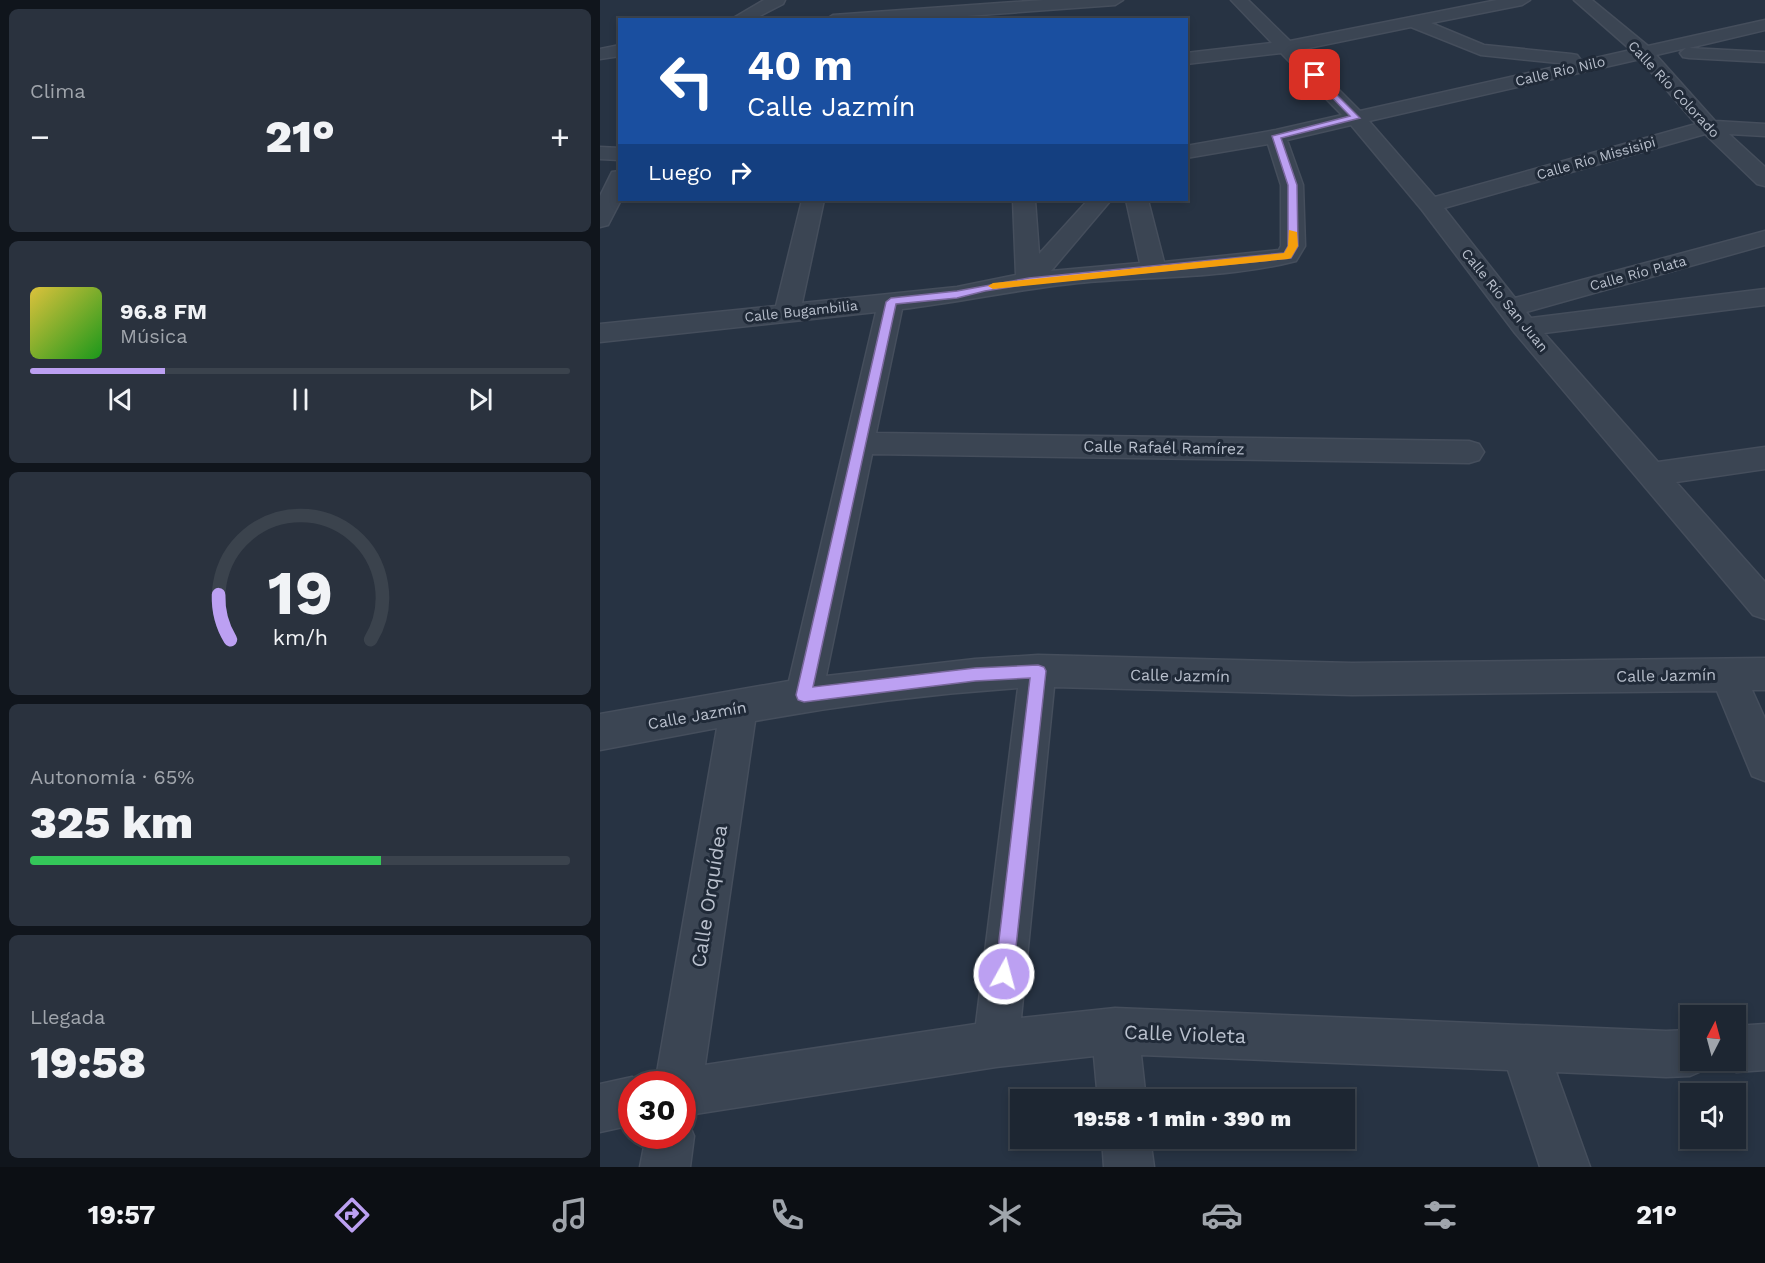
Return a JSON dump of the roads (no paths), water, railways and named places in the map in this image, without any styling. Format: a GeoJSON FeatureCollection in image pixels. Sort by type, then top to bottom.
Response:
{"type":"FeatureCollection","features":[{"type":"Feature","properties":{"kind":"street"},"geometry":{"type":"LineString","coordinates":[[742,18],[777,0]]}},
{"type":"Feature","properties":{"kind":"street","name":"Calle Río San Juan"},"geometry":{"type":"LineString","coordinates":[[1239,0],[1356,118],[1430,205],[1517,317],[1765,605]]}},
{"type":"Feature","properties":{"kind":"street"},"geometry":{"type":"LineString","coordinates":[[1188,59],[1287,47],[1522,0]]}},
{"type":"Feature","properties":{"kind":"street","name":"Calle Río Colorado"},"geometry":{"type":"LineString","coordinates":[[1582,0],[1643,51],[1709,127],[1765,179]]}},
{"type":"Feature","properties":{"kind":"street"},"geometry":{"type":"LineString","coordinates":[[873,18],[996,13],[1121,3]]}},
{"type":"Feature","properties":{"kind":"street"},"geometry":{"type":"LineString","coordinates":[[1413,22],[1481,50],[1600,62]]}},
{"type":"Feature","properties":{"kind":"street","name":"Calle Río Nilo"},"geometry":{"type":"LineString","coordinates":[[1188,152],[1276,136],[1643,51],[1765,26]]}},
{"type":"Feature","properties":{"kind":"street"},"geometry":{"type":"LineString","coordinates":[[600,54],[618,50]]}},
{"type":"Feature","properties":{"kind":"street"},"geometry":{"type":"LineString","coordinates":[[1643,51],[1765,57]]}},
{"type":"Feature","properties":{"kind":"street","name":"Calle Río Missisipi"},"geometry":{"type":"LineString","coordinates":[[1430,205],[1709,127],[1765,130]]}},
{"type":"Feature","properties":{"kind":"street","name":"Calle Bugambilia"},"geometry":{"type":"LineString","coordinates":[[600,333],[957,295],[985,287],[1029,281],[1288,256],[1293,246],[1292,185],[1276,136]]}},
{"type":"Feature","properties":{"kind":"street"},"geometry":{"type":"LineString","coordinates":[[600,153],[618,154]]}},
{"type":"Feature","properties":{"kind":"street"},"geometry":{"type":"LineString","coordinates":[[600,220],[618,181]]}},
{"type":"Feature","properties":{"kind":"street"},"geometry":{"type":"LineString","coordinates":[[786,313],[813,201]]}},
{"type":"Feature","properties":{"kind":"street"},"geometry":{"type":"LineString","coordinates":[[1024,201],[1029,281]]}},
{"type":"Feature","properties":{"kind":"street"},"geometry":{"type":"LineString","coordinates":[[1029,281],[1099,201]]}},
{"type":"Feature","properties":{"kind":"street"},"geometry":{"type":"LineString","coordinates":[[1137,201],[1154,270]]}},
{"type":"Feature","properties":{"kind":"street","name":"Calle Río Plata"},"geometry":{"type":"LineString","coordinates":[[1517,317],[1765,238]]}},
{"type":"Feature","properties":{"kind":"street","name":"Calle Río Plata"},"geometry":{"type":"LineString","coordinates":[[1517,317],[1765,297]]}},
{"type":"Feature","properties":{"kind":"street"},"geometry":{"type":"LineString","coordinates":[[804,695],[891,302]]}},
{"type":"Feature","properties":{"kind":"street","name":"Calle Rafaél Ramírez"},"geometry":{"type":"LineString","coordinates":[[860,442],[1469,452]]}},
{"type":"Feature","properties":{"kind":"street"},"geometry":{"type":"LineString","coordinates":[[1652,474],[1765,458]]}},
{"type":"Feature","properties":{"kind":"street"},"geometry":{"type":"LineString","coordinates":[[996,1044],[1038,671]]}},
{"type":"Feature","properties":{"kind":"street","name":"Calle Jazmín"},"geometry":{"type":"LineString","coordinates":[[600,732],[804,695],[975,675],[1038,671],[1352,679],[1765,674]]}},
{"type":"Feature","properties":{"kind":"street"},"geometry":{"type":"LineString","coordinates":[[1728,675],[1765,763]]}},
{"type":"Feature","properties":{"kind":"street","name":"Calle Orquídea"},"geometry":{"type":"LineString","coordinates":[[681,1071],[739,707]]}},
{"type":"Feature","properties":{"kind":"street"},"geometry":{"type":"LineString","coordinates":[[1115,1031],[1121,1089]]}},
{"type":"Feature","properties":{"kind":"street","name":"Calle Violeta"},"geometry":{"type":"LineString","coordinates":[[696,1090],[996,1044],[1115,1031],[1680,1053]]}},
{"type":"Feature","properties":{"kind":"street"},"geometry":{"type":"LineString","coordinates":[[1746,1048],[1765,1047]]}},
{"type":"Feature","properties":{"kind":"street"},"geometry":{"type":"LineString","coordinates":[[1524,1048],[1565,1167]]}},
{"type":"Feature","properties":{"kind":"street"},"geometry":{"type":"LineString","coordinates":[[600,1108],[618,1104]]}},
{"type":"Feature","properties":{"kind":"street"},"geometry":{"type":"LineString","coordinates":[[665,1167],[668,1149]]}},
{"type":"Feature","properties":{"kind":"street"},"geometry":{"type":"LineString","coordinates":[[1127,1149],[1129,1167]]}}]}
